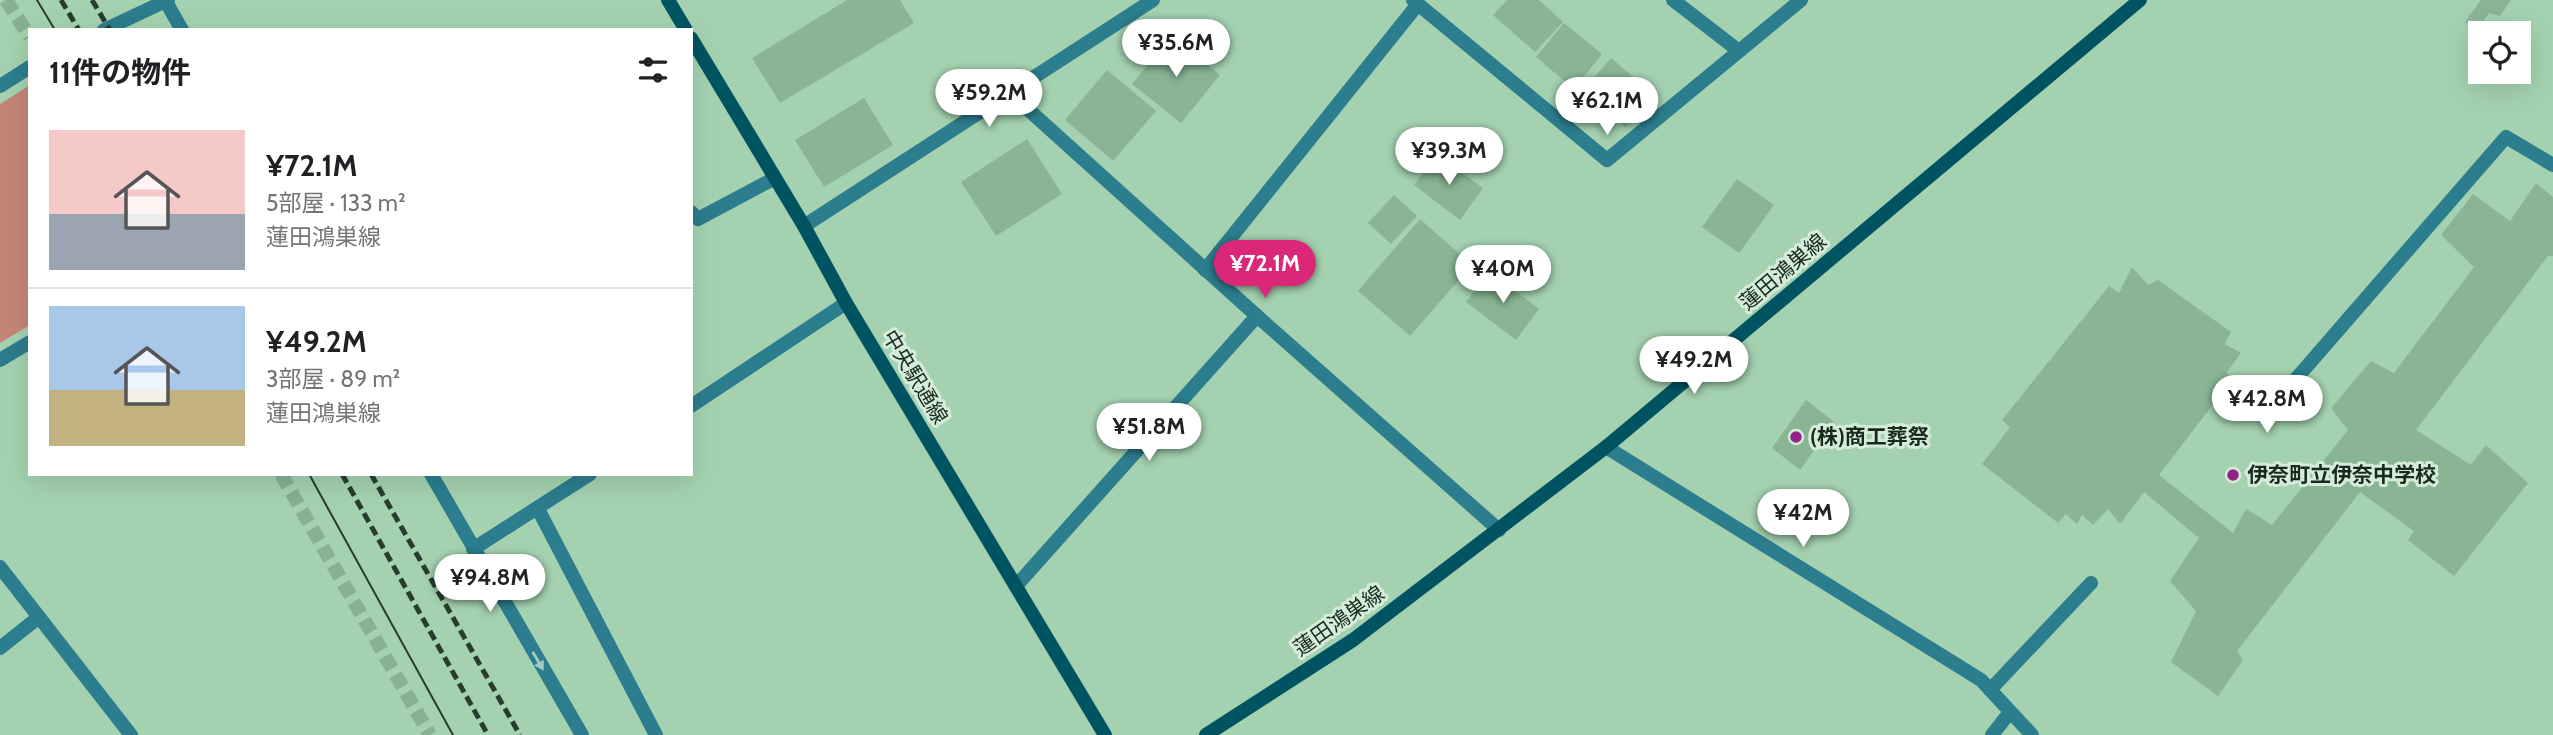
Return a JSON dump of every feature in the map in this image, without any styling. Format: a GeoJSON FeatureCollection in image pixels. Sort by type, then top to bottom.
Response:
{"type":"FeatureCollection","features":[{"type":"Feature","properties":{"kind":"main road"},"geometry":{"type":"LineString","coordinates":[[668,0],[685,28]]}},
{"type":"Feature","properties":{"kind":"main road","name":"蓮田鴻巣線"},"geometry":{"type":"LineString","coordinates":[[1206,735],[1353,640],[1606,447],[2140,0]]}},
{"type":"Feature","properties":{"kind":"main road","name":"中央駅通線"},"geometry":{"type":"LineString","coordinates":[[693,41],[1105,735]]}},
{"type":"Feature","properties":{"kind":"street"},"geometry":{"type":"LineString","coordinates":[[108,28],[166,0],[181,28]]}},
{"type":"Feature","properties":{"kind":"street"},"geometry":{"type":"LineString","coordinates":[[804,226],[1153,0]]}},
{"type":"Feature","properties":{"kind":"street"},"geometry":{"type":"LineString","coordinates":[[1673,0],[1739,51]]}},
{"type":"Feature","properties":{"kind":"street"},"geometry":{"type":"LineString","coordinates":[[1205,270],[1415,2],[1607,160],[1801,0]]}},
{"type":"Feature","properties":{"kind":"street"},"geometry":{"type":"LineString","coordinates":[[0,86],[28,68]]}},
{"type":"Feature","properties":{"kind":"street"},"geometry":{"type":"LineString","coordinates":[[1011,94],[1499,530]]}},
{"type":"Feature","properties":{"kind":"street"},"geometry":{"type":"LineString","coordinates":[[2282,395],[2507,137],[2553,165]]}},
{"type":"Feature","properties":{"kind":"street"},"geometry":{"type":"LineString","coordinates":[[693,214],[698,219],[775,178]]}},
{"type":"Feature","properties":{"kind":"street"},"geometry":{"type":"LineString","coordinates":[[693,405],[846,303]]}},
{"type":"Feature","properties":{"kind":"street"},"geometry":{"type":"LineString","coordinates":[[1016,586],[1257,316]]}},
{"type":"Feature","properties":{"kind":"street"},"geometry":{"type":"LineString","coordinates":[[0,360],[28,343]]}},
{"type":"Feature","properties":{"kind":"street"},"geometry":{"type":"LineString","coordinates":[[1606,447],[1981,680],[2032,735]]}},
{"type":"Feature","properties":{"kind":"street"},"geometry":{"type":"LineString","coordinates":[[432,476],[582,735]]}},
{"type":"Feature","properties":{"kind":"street"},"geometry":{"type":"LineString","coordinates":[[472,549],[587,476]]}},
{"type":"Feature","properties":{"kind":"street"},"geometry":{"type":"LineString","coordinates":[[538,509],[656,735]]}},
{"type":"Feature","properties":{"kind":"street"},"geometry":{"type":"LineString","coordinates":[[0,567],[131,735]]}},
{"type":"Feature","properties":{"kind":"street"},"geometry":{"type":"LineString","coordinates":[[1990,690],[2091,583]]}},
{"type":"Feature","properties":{"kind":"street"},"geometry":{"type":"LineString","coordinates":[[0,648],[39,617]]}},
{"type":"Feature","properties":{"kind":"street"},"geometry":{"type":"LineString","coordinates":[[1992,735],[2010,712]]}},
{"type":"Feature","properties":{"kind":"shaded area"},"geometry":{"type":"Polygon","coordinates":[[[28,86],[28,326],[0,343],[0,104],[28,86]]]}},
{"type":"Feature","properties":{"kind":"building"},"geometry":{"type":"Polygon","coordinates":[[[847,0],[900,0],[914,23],[780,103],[752,58],[847,0]]]}},
{"type":"Feature","properties":{"kind":"building"},"geometry":{"type":"Polygon","coordinates":[[[1507,0],[1539,0],[1563,22],[1535,52],[1493,15],[1507,0]]]}},
{"type":"Feature","properties":{"kind":"building"},"geometry":{"type":"Polygon","coordinates":[[[2481,0],[2511,0],[2500,16],[2489,13],[2484,21],[2468,21],[2468,25],[2465,22],[2481,0]]]}},
{"type":"Feature","properties":{"kind":"building"},"geometry":{"type":"Polygon","coordinates":[[[1564,23],[1602,54],[1574,89],[1536,57],[1564,23]]]}},
{"type":"Feature","properties":{"kind":"building"},"geometry":{"type":"Polygon","coordinates":[[[1172,35],[1220,75],[1181,123],[1132,84],[1172,35]]]}},
{"type":"Feature","properties":{"kind":"building"},"geometry":{"type":"Polygon","coordinates":[[[1611,58],[1654,95],[1625,127],[1583,90],[1611,58]]]}},
{"type":"Feature","properties":{"kind":"building"},"geometry":{"type":"Polygon","coordinates":[[[1107,70],[1156,111],[1113,161],[1065,120],[1107,70]]]}},
{"type":"Feature","properties":{"kind":"building"},"geometry":{"type":"Polygon","coordinates":[[[864,98],[893,145],[824,187],[795,140],[864,98]]]}},
{"type":"Feature","properties":{"kind":"building"},"geometry":{"type":"Polygon","coordinates":[[[1027,139],[1062,194],[996,236],[961,182],[1027,139]]]}},
{"type":"Feature","properties":{"kind":"building"},"geometry":{"type":"Polygon","coordinates":[[[1437,155],[1483,188],[1460,220],[1414,185],[1437,155]]]}},
{"type":"Feature","properties":{"kind":"building"},"geometry":{"type":"Polygon","coordinates":[[[1737,179],[1774,205],[1739,253],[1702,227],[1737,179]]]}},
{"type":"Feature","properties":{"kind":"building"},"geometry":{"type":"Polygon","coordinates":[[[2536,183],[2553,197],[2553,256],[2548,256],[2416,430],[2471,465],[2486,445],[2528,483],[2454,576],[2408,540],[2414,531],[2360,492],[2237,651],[2243,660],[2218,696],[2171,662],[2196,611],[2170,581],[2199,538],[2144,492],[2120,524],[2108,509],[2093,525],[2082,515],[2077,524],[2066,514],[2058,523],[1982,464],[2010,427],[2002,420],[2109,286],[2119,293],[2132,267],[2148,285],[2158,280],[2231,332],[2225,344],[2241,353],[2227,372],[2231,381],[2159,475],[2233,533],[2246,509],[2272,525],[2348,430],[2331,408],[2371,361],[2394,373],[2474,267],[2441,235],[2473,194],[2510,221],[2536,183]]]}},
{"type":"Feature","properties":{"kind":"building"},"geometry":{"type":"Polygon","coordinates":[[[1394,195],[1417,216],[1391,244],[1368,223],[1394,195]]]}},
{"type":"Feature","properties":{"kind":"building"},"geometry":{"type":"Polygon","coordinates":[[[1420,219],[1472,265],[1410,336],[1358,291],[1420,219]]]}},
{"type":"Feature","properties":{"kind":"building"},"geometry":{"type":"Polygon","coordinates":[[[1490,271],[1539,309],[1516,340],[1466,302],[1490,271]]]}},
{"type":"Feature","properties":{"kind":"building"},"geometry":{"type":"Polygon","coordinates":[[[1806,400],[1834,422],[1800,470],[1772,448],[1806,400]]]}},
{"type":"Feature","properties":{"kind":"tunnel"},"geometry":{"type":"LineString","coordinates":[[6,0],[28,34]]}},
{"type":"Feature","properties":{"kind":"tunnel"},"geometry":{"type":"LineString","coordinates":[[282,476],[430,735]]}},
{"type":"Feature","properties":{"kind":"tram line"},"geometry":{"type":"LineString","coordinates":[[37,0],[54,28]]}},
{"type":"Feature","properties":{"kind":"tram line"},"geometry":{"type":"LineString","coordinates":[[310,476],[453,735]]}},
{"type":"Feature","properties":{"kind":"railway"},"geometry":{"type":"LineString","coordinates":[[61,0],[78,28]]}},
{"type":"Feature","properties":{"kind":"railway"},"geometry":{"type":"LineString","coordinates":[[92,0],[109,28]]}},
{"type":"Feature","properties":{"kind":"railway"},"geometry":{"type":"LineString","coordinates":[[343,476],[488,735]]}},
{"type":"Feature","properties":{"kind":"railway"},"geometry":{"type":"LineString","coordinates":[[372,476],[520,735]]}},
{"type":"Feature","properties":{"kind":"place","name":"(株)商工葬祭"},"geometry":{"type":"Point","coordinates":[1796,437]}},
{"type":"Feature","properties":{"kind":"place","name":"伊奈町立伊奈中学校"},"geometry":{"type":"Point","coordinates":[2233,475]}}]}
